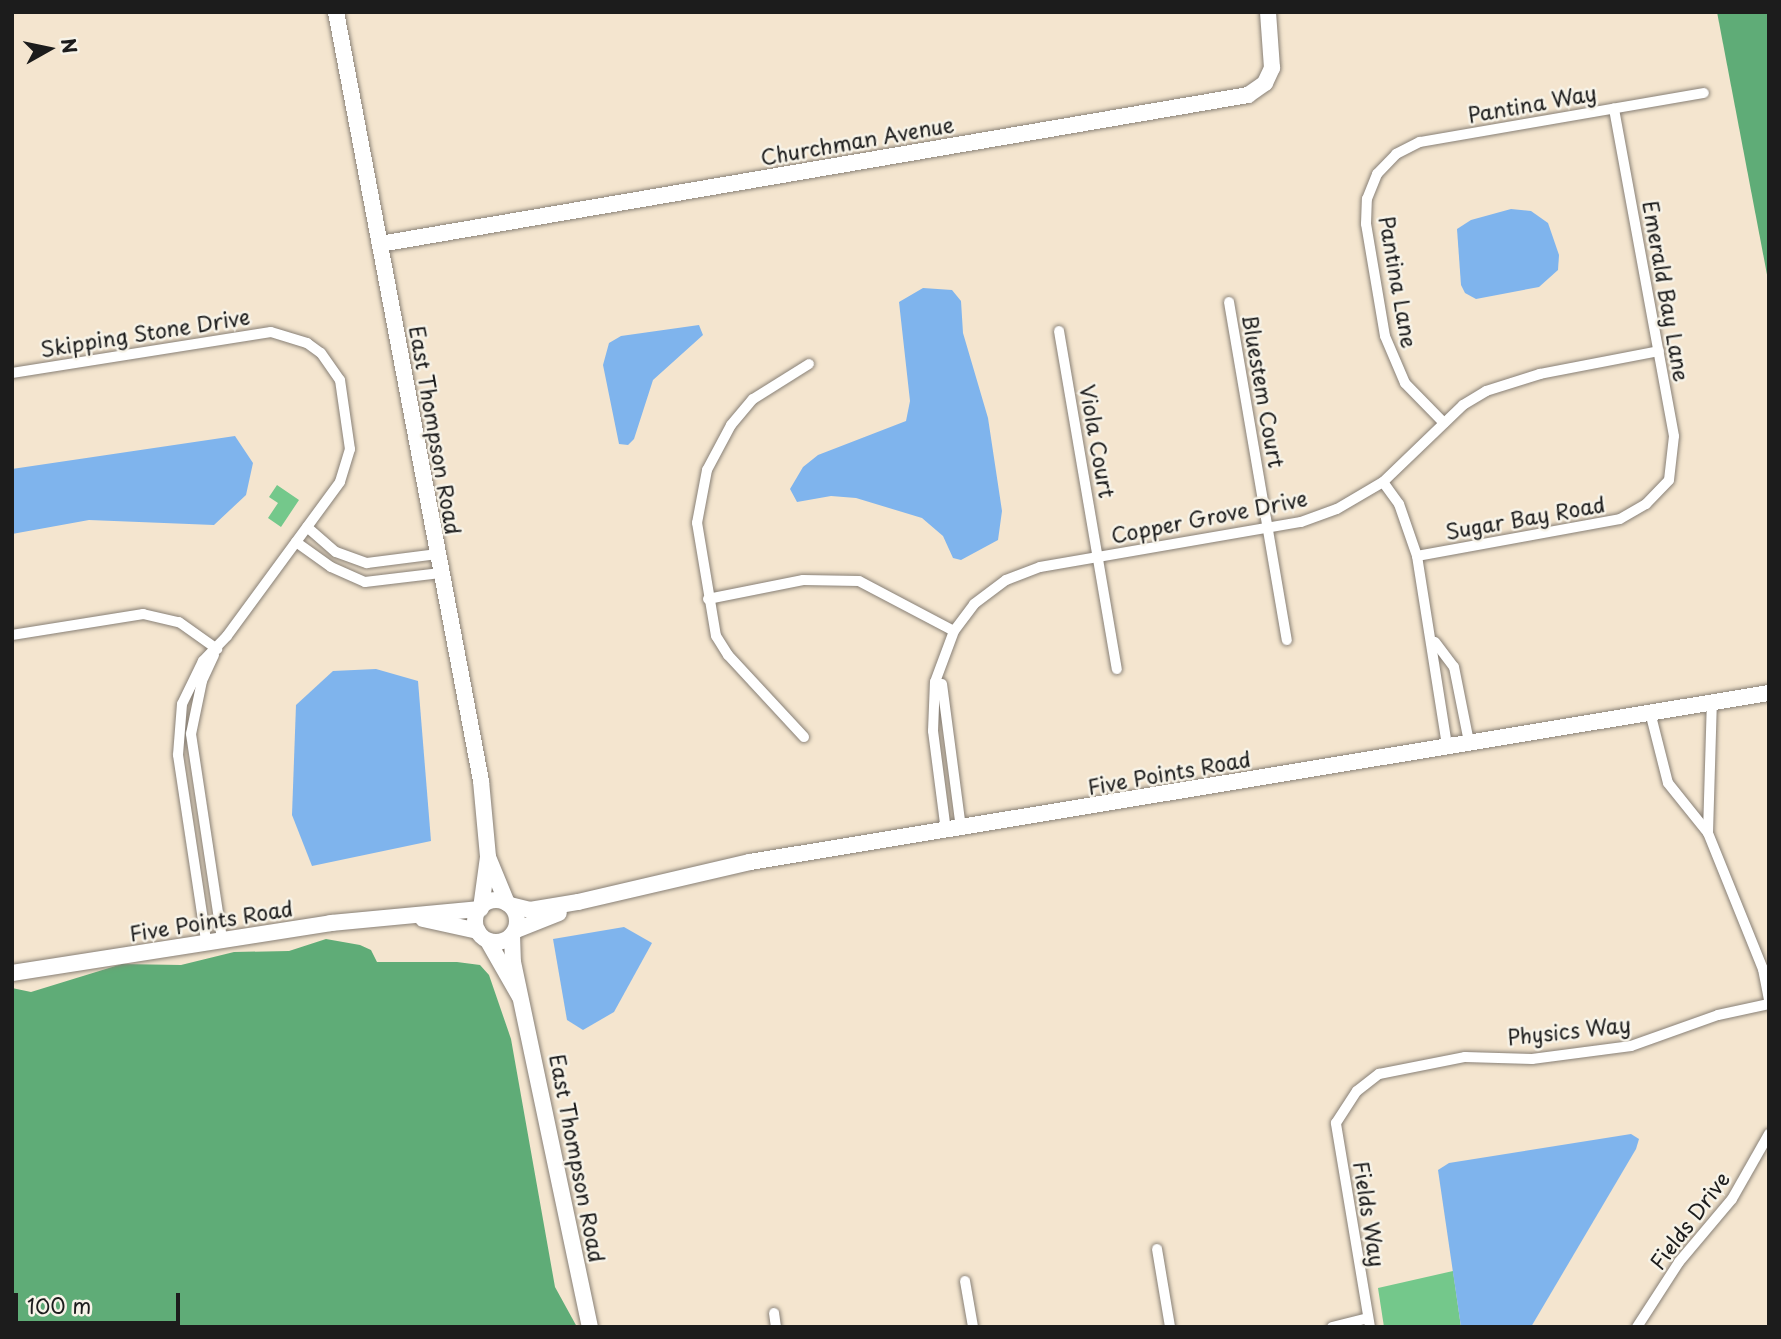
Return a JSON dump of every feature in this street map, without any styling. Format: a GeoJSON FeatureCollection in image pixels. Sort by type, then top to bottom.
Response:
{"type":"FeatureCollection","features":[{"type":"Feature","properties":{"kind":"street","name":"East Thompson Road"},"geometry":{"type":"LineString","coordinates":[[336,12],[481,780],[488,857],[480,908]]}},
{"type":"Feature","properties":{"kind":"street","name":"Churchman Avenue"},"geometry":{"type":"LineString","coordinates":[[380,244],[1248,95],[1265,83],[1272,68],[1268,12]]}},
{"type":"Feature","properties":{"kind":"street","name":"Pantina Way"},"geometry":{"type":"LineString","coordinates":[[1377,174],[1396,154],[1420,142],[1704,93]]}},
{"type":"Feature","properties":{"kind":"street","name":"Emerald Bay Lane"},"geometry":{"type":"LineString","coordinates":[[1614,108],[1674,436],[1669,481]]}},
{"type":"Feature","properties":{"kind":"street","name":"Pantina Lane"},"geometry":{"type":"LineString","coordinates":[[1377,174],[1367,198],[1366,223],[1385,336],[1405,383],[1444,423]]}},
{"type":"Feature","properties":{"kind":"street","name":"Bluestem Court"},"geometry":{"type":"LineString","coordinates":[[1229,302],[1287,640]]}},
{"type":"Feature","properties":{"kind":"street","name":"Viola Court"},"geometry":{"type":"LineString","coordinates":[[1059,331],[1117,669]]}},
{"type":"Feature","properties":{"kind":"street","name":"Skipping Stone Drive"},"geometry":{"type":"LineString","coordinates":[[12,373],[271,332],[288,335],[321,353],[340,380],[350,449],[340,482],[307,527]]}},
{"type":"Feature","properties":{"kind":"street","name":"Copper Grove Drive"},"geometry":{"type":"LineString","coordinates":[[954,829],[941,688],[954,631],[974,604],[1006,580],[1040,567],[1268,528],[1337,509],[1383,482],[1444,423],[1486,391],[1540,374],[1659,351]]}},
{"type":"Feature","properties":{"kind":"street"},"geometry":{"type":"LineString","coordinates":[[804,737],[728,655],[716,636],[697,523],[707,470],[731,425],[753,399],[808,364]]}},
{"type":"Feature","properties":{"kind":"street","name":"Sugar Bay Road"},"geometry":{"type":"LineString","coordinates":[[1417,556],[1620,519],[1646,504],[1669,481]]}},
{"type":"Feature","properties":{"kind":"street"},"geometry":{"type":"LineString","coordinates":[[1383,482],[1399,504],[1417,556],[1433,639],[1447,746]]}},
{"type":"Feature","properties":{"kind":"street"},"geometry":{"type":"LineString","coordinates":[[214,940],[192,853],[178,726],[194,674],[217,649],[307,527],[349,558],[376,565],[437,554]]}},
{"type":"Feature","properties":{"kind":"street"},"geometry":{"type":"LineString","coordinates":[[296,542],[341,573],[375,584],[440,573]]}},
{"type":"Feature","properties":{"kind":"street"},"geometry":{"type":"LineString","coordinates":[[341,573],[349,558]]}},
{"type":"Feature","properties":{"kind":"street"},"geometry":{"type":"LineString","coordinates":[[708,599],[803,580],[848,580],[890,594],[954,631]]}},
{"type":"Feature","properties":{"kind":"street"},"geometry":{"type":"LineString","coordinates":[[12,635],[143,614],[179,622],[217,649]]}},
{"type":"Feature","properties":{"kind":"street"},"geometry":{"type":"LineString","coordinates":[[1433,639],[1454,667],[1469,742]]}},
{"type":"Feature","properties":{"kind":"street"},"geometry":{"type":"LineString","coordinates":[[214,940],[207,850],[191,734],[202,681],[217,649]]}},
{"type":"Feature","properties":{"kind":"street","name":"Five Points Road"},"geometry":{"type":"LineString","coordinates":[[508,904],[530,910],[578,902],[731,866],[1769,693]]}},
{"type":"Feature","properties":{"kind":"street"},"geometry":{"type":"LineString","coordinates":[[1708,833],[1712,702]]}},
{"type":"Feature","properties":{"kind":"street"},"geometry":{"type":"LineString","coordinates":[[1650,712],[1668,783],[1708,833],[1763,970],[1769,1002]]}},
{"type":"Feature","properties":{"kind":"street"},"geometry":{"type":"LineString","coordinates":[[192,853],[207,850]]}},
{"type":"Feature","properties":{"kind":"street","name":"East Thompson Road"},"geometry":{"type":"LineString","coordinates":[[488,857],[508,904]]}},
{"type":"Feature","properties":{"kind":"street"},"geometry":{"type":"LineString","coordinates":[[497,900],[508,904],[517,917],[514,932],[501,942],[483,936],[480,908],[497,900]]}},
{"type":"Feature","properties":{"kind":"street","name":"Five Points Road"},"geometry":{"type":"LineString","coordinates":[[514,932],[578,902]]}},
{"type":"Feature","properties":{"kind":"street","name":"Five Points Road"},"geometry":{"type":"LineString","coordinates":[[12,973],[331,923],[417,918],[480,908]]}},
{"type":"Feature","properties":{"kind":"street","name":"Five Points Road"},"geometry":{"type":"LineString","coordinates":[[417,918],[483,936]]}},
{"type":"Feature","properties":{"kind":"street","name":"East Thompson Road"},"geometry":{"type":"LineString","coordinates":[[514,932],[522,999],[590,1327]]}},
{"type":"Feature","properties":{"kind":"street","name":"East Thompson Road"},"geometry":{"type":"LineString","coordinates":[[483,936],[513,992],[522,999]]}},
{"type":"Feature","properties":{"kind":"street","name":"Physics Way"},"geometry":{"type":"LineString","coordinates":[[1344,1111],[1357,1091],[1379,1073],[1465,1057],[1532,1059],[1631,1046],[1718,1015],[1769,1002]]}},
{"type":"Feature","properties":{"kind":"street","name":"Fields Way"},"geometry":{"type":"LineString","coordinates":[[1344,1111],[1336,1123],[1369,1322]]}},
{"type":"Feature","properties":{"kind":"street","name":"Fields Drive"},"geometry":{"type":"LineString","coordinates":[[1637,1327],[1679,1262],[1732,1199],[1769,1134]]}},
{"type":"Feature","properties":{"kind":"street"},"geometry":{"type":"LineString","coordinates":[[1157,1249],[1170,1327]]}},
{"type":"Feature","properties":{"kind":"street"},"geometry":{"type":"LineString","coordinates":[[965,1281],[973,1327]]}},
{"type":"Feature","properties":{"kind":"street"},"geometry":{"type":"LineString","coordinates":[[774,1313],[776,1327]]}},
{"type":"Feature","properties":{"kind":"street"},"geometry":{"type":"LineString","coordinates":[[1332,1327],[1369,1322]]}},
{"type":"Feature","properties":{"kind":"green space"},"geometry":{"type":"Polygon","coordinates":[[[1717,12],[1769,12],[1769,285],[1717,12]]]}},
{"type":"Feature","properties":{"kind":"green space"},"geometry":{"type":"Polygon","coordinates":[[[277,485],[299,500],[281,527],[268,518],[278,503],[269,497],[277,485]]]}},
{"type":"Feature","properties":{"kind":"green space"},"geometry":{"type":"Polygon","coordinates":[[[326,939],[360,945],[371,950],[377,962],[457,962],[480,965],[489,975],[511,1039],[555,1287],[577,1327],[12,1327],[12,988],[31,992],[122,964],[181,965],[234,952],[289,951],[326,939]]]}},
{"type":"Feature","properties":{"kind":"green space"},"geometry":{"type":"Polygon","coordinates":[[[1453,1271],[1461,1327],[1384,1327],[1378,1288],[1453,1271]]]}},
{"type":"Feature","properties":{"kind":"water"},"geometry":{"type":"Polygon","coordinates":[[[1511,209],[1531,211],[1548,223],[1559,255],[1558,270],[1539,287],[1476,299],[1465,293],[1461,285],[1457,229],[1471,220],[1511,209]]]}},
{"type":"Feature","properties":{"kind":"water"},"geometry":{"type":"Polygon","coordinates":[[[923,288],[952,290],[961,301],[963,333],[988,418],[1002,511],[998,540],[961,560],[953,558],[943,536],[922,518],[856,498],[831,496],[797,502],[790,489],[803,467],[818,455],[906,421],[910,401],[899,302],[923,288]]]}},
{"type":"Feature","properties":{"kind":"water"},"geometry":{"type":"Polygon","coordinates":[[[699,325],[703,335],[653,380],[634,439],[628,445],[619,444],[603,365],[609,343],[621,336],[699,325]]]}},
{"type":"Feature","properties":{"kind":"water"},"geometry":{"type":"Polygon","coordinates":[[[235,436],[253,463],[246,495],[214,525],[89,520],[12,534],[12,469],[235,436]]]}},
{"type":"Feature","properties":{"kind":"water"},"geometry":{"type":"Polygon","coordinates":[[[376,669],[418,681],[431,841],[312,866],[292,815],[296,705],[333,671],[376,669]]]}},
{"type":"Feature","properties":{"kind":"water"},"geometry":{"type":"Polygon","coordinates":[[[624,927],[652,943],[614,1012],[583,1030],[567,1020],[553,939],[624,927]]]}},
{"type":"Feature","properties":{"kind":"water"},"geometry":{"type":"Polygon","coordinates":[[[1631,1134],[1639,1139],[1636,1149],[1531,1327],[1461,1327],[1438,1170],[1449,1163],[1631,1134]]]}}]}
